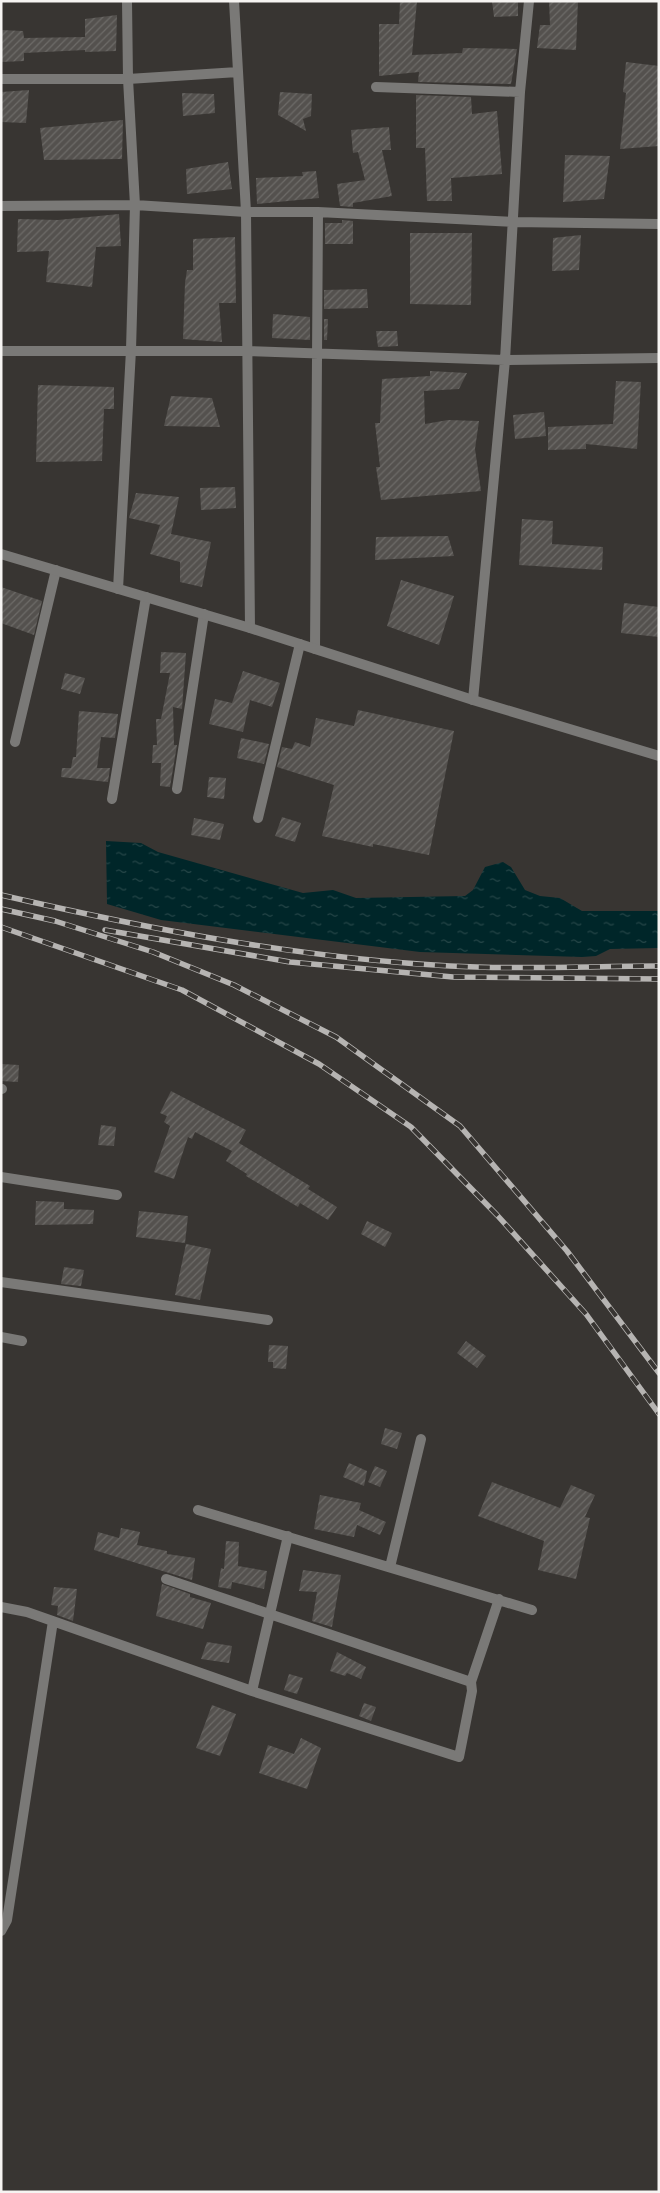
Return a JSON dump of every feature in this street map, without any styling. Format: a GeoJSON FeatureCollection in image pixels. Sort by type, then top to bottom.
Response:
{"type":"FeatureCollection","features":[{"type":"Feature","properties":{"kind":"street"},"geometry":{"type":"LineString","coordinates":[[118,589],[131,350],[135,205],[126,1]]}},
{"type":"Feature","properties":{"kind":"street"},"geometry":{"type":"LineString","coordinates":[[234,1],[246,212],[250,628]]}},
{"type":"Feature","properties":{"kind":"street"},"geometry":{"type":"LineString","coordinates":[[473,700],[505,360],[520,92],[529,1]]}},
{"type":"Feature","properties":{"kind":"street"},"geometry":{"type":"LineString","coordinates":[[1,78],[128,78],[238,72]]}},
{"type":"Feature","properties":{"kind":"street"},"geometry":{"type":"LineString","coordinates":[[376,87],[520,92]]}},
{"type":"Feature","properties":{"kind":"street"},"geometry":{"type":"LineString","coordinates":[[1,206],[135,205],[246,212],[318,212],[513,222],[659,224]]}},
{"type":"Feature","properties":{"kind":"street"},"geometry":{"type":"LineString","coordinates":[[315,649],[318,212]]}},
{"type":"Feature","properties":{"kind":"street"},"geometry":{"type":"LineString","coordinates":[[1,351],[248,351],[505,360],[659,358]]}},
{"type":"Feature","properties":{"kind":"street"},"geometry":{"type":"LineString","coordinates":[[1,554],[250,628],[473,700],[659,756]]}},
{"type":"Feature","properties":{"kind":"street"},"geometry":{"type":"LineString","coordinates":[[15,742],[56,570]]}},
{"type":"Feature","properties":{"kind":"street"},"geometry":{"type":"LineString","coordinates":[[112,799],[146,597]]}},
{"type":"Feature","properties":{"kind":"street"},"geometry":{"type":"LineString","coordinates":[[177,789],[204,614]]}},
{"type":"Feature","properties":{"kind":"street"},"geometry":{"type":"LineString","coordinates":[[258,818],[300,644]]}},
{"type":"Feature","properties":{"kind":"street"},"geometry":{"type":"LineString","coordinates":[[1,1177],[118,1195]]}},
{"type":"Feature","properties":{"kind":"street"},"geometry":{"type":"LineString","coordinates":[[1,1282],[268,1320]]}},
{"type":"Feature","properties":{"kind":"street"},"geometry":{"type":"LineString","coordinates":[[1,1337],[22,1341]]}},
{"type":"Feature","properties":{"kind":"street"},"geometry":{"type":"LineString","coordinates":[[390,1566],[421,1439]]}},
{"type":"Feature","properties":{"kind":"street"},"geometry":{"type":"LineString","coordinates":[[198,1510],[532,1610]]}},
{"type":"Feature","properties":{"kind":"street"},"geometry":{"type":"LineString","coordinates":[[252,1691],[288,1536]]}},
{"type":"Feature","properties":{"kind":"street"},"geometry":{"type":"LineString","coordinates":[[166,1579],[472,1682]]}},
{"type":"Feature","properties":{"kind":"street"},"geometry":{"type":"LineString","coordinates":[[1,1607],[53,1621],[252,1691],[459,1757],[472,1691],[472,1682],[498,1600]]}},
{"type":"Feature","properties":{"kind":"street"},"geometry":{"type":"LineString","coordinates":[[1,1932],[7,1920],[53,1621]]}},
{"type":"Feature","properties":{"kind":"water"},"geometry":{"type":"Polygon","coordinates":[[[106,841],[141,843],[158,852],[303,893],[333,890],[356,898],[465,896],[473,890],[485,867],[503,862],[511,867],[525,890],[540,896],[560,898],[582,911],[659,911],[659,948],[610,949],[596,956],[582,957],[420,952],[161,920],[107,904],[106,841]]]}},
{"type":"Feature","properties":{"kind":"building"},"geometry":{"type":"Polygon","coordinates":[[[400,1],[417,1],[412,55],[462,53],[463,48],[517,49],[511,84],[418,82],[419,72],[379,76],[379,24],[399,24],[400,1]]]}},
{"type":"Feature","properties":{"kind":"building"},"geometry":{"type":"Polygon","coordinates":[[[492,1],[518,1],[518,16],[494,17],[492,1]]]}},
{"type":"Feature","properties":{"kind":"building"},"geometry":{"type":"Polygon","coordinates":[[[549,1],[578,1],[576,50],[537,48],[540,25],[550,25],[549,1]]]}},
{"type":"Feature","properties":{"kind":"building"},"geometry":{"type":"Polygon","coordinates":[[[117,15],[116,51],[85,52],[85,50],[24,53],[24,61],[1,62],[1,30],[23,31],[24,38],[85,37],[85,19],[117,15]]]}},
{"type":"Feature","properties":{"kind":"building"},"geometry":{"type":"Polygon","coordinates":[[[626,62],[659,66],[659,146],[620,149],[626,93],[623,92],[626,62]]]}},
{"type":"Feature","properties":{"kind":"building"},"geometry":{"type":"Polygon","coordinates":[[[29,90],[26,123],[1,122],[1,92],[29,90]]]}},
{"type":"Feature","properties":{"kind":"building"},"geometry":{"type":"Polygon","coordinates":[[[280,92],[312,94],[311,116],[303,119],[306,131],[278,115],[280,92]]]}},
{"type":"Feature","properties":{"kind":"building"},"geometry":{"type":"Polygon","coordinates":[[[182,93],[214,94],[215,113],[183,116],[182,93]]]}},
{"type":"Feature","properties":{"kind":"building"},"geometry":{"type":"Polygon","coordinates":[[[416,95],[471,97],[472,114],[497,111],[502,174],[451,178],[452,201],[427,201],[425,148],[416,148],[416,95]]]}},
{"type":"Feature","properties":{"kind":"building"},"geometry":{"type":"Polygon","coordinates":[[[123,120],[122,159],[44,160],[40,128],[123,120]]]}},
{"type":"Feature","properties":{"kind":"building"},"geometry":{"type":"Polygon","coordinates":[[[389,127],[391,150],[382,150],[392,196],[353,203],[353,207],[340,206],[337,184],[365,180],[358,152],[353,153],[351,130],[389,127]]]}},
{"type":"Feature","properties":{"kind":"building"},"geometry":{"type":"Polygon","coordinates":[[[565,155],[610,156],[604,199],[563,202],[565,155]]]}},
{"type":"Feature","properties":{"kind":"building"},"geometry":{"type":"Polygon","coordinates":[[[228,162],[232,189],[187,194],[186,169],[228,162]]]}},
{"type":"Feature","properties":{"kind":"building"},"geometry":{"type":"Polygon","coordinates":[[[316,171],[319,198],[257,204],[256,178],[303,176],[302,172],[316,171]]]}},
{"type":"Feature","properties":{"kind":"building"},"geometry":{"type":"Polygon","coordinates":[[[119,214],[121,246],[96,247],[92,287],[46,282],[49,251],[17,252],[18,219],[58,220],[119,214]]]}},
{"type":"Feature","properties":{"kind":"building"},"geometry":{"type":"Polygon","coordinates":[[[342,220],[353,221],[353,244],[325,244],[325,223],[342,223],[342,220]]]}},
{"type":"Feature","properties":{"kind":"building"},"geometry":{"type":"Polygon","coordinates":[[[410,233],[472,233],[471,305],[410,304],[410,233]]]}},
{"type":"Feature","properties":{"kind":"building"},"geometry":{"type":"Polygon","coordinates":[[[581,235],[579,270],[552,271],[553,238],[581,235]]]}},
{"type":"Feature","properties":{"kind":"building"},"geometry":{"type":"Polygon","coordinates":[[[235,237],[236,303],[219,303],[222,342],[183,339],[185,283],[187,270],[193,270],[193,239],[235,237]]]}},
{"type":"Feature","properties":{"kind":"building"},"geometry":{"type":"Polygon","coordinates":[[[367,289],[368,308],[324,309],[324,290],[367,289]]]}},
{"type":"Feature","properties":{"kind":"building"},"geometry":{"type":"Polygon","coordinates":[[[273,314],[310,317],[310,340],[272,338],[273,314]]]}},
{"type":"Feature","properties":{"kind":"building"},"geometry":{"type":"Polygon","coordinates":[[[324,319],[328,319],[327,340],[324,340],[324,319]]]}},
{"type":"Feature","properties":{"kind":"building"},"geometry":{"type":"Polygon","coordinates":[[[376,331],[397,331],[398,346],[378,347],[376,331]]]}},
{"type":"Feature","properties":{"kind":"building"},"geometry":{"type":"Polygon","coordinates":[[[430,371],[467,373],[459,389],[424,391],[425,424],[448,420],[479,421],[475,449],[481,491],[381,500],[376,467],[380,467],[375,423],[380,423],[382,379],[430,376],[430,371]]]}},
{"type":"Feature","properties":{"kind":"building"},"geometry":{"type":"Polygon","coordinates":[[[616,381],[641,382],[637,449],[586,444],[586,449],[548,450],[548,427],[613,424],[616,381]]]}},
{"type":"Feature","properties":{"kind":"building"},"geometry":{"type":"Polygon","coordinates":[[[38,385],[114,387],[114,409],[104,409],[102,461],[36,462],[38,385]]]}},
{"type":"Feature","properties":{"kind":"building"},"geometry":{"type":"Polygon","coordinates":[[[171,396],[212,398],[220,427],[164,426],[171,396]]]}},
{"type":"Feature","properties":{"kind":"building"},"geometry":{"type":"Polygon","coordinates":[[[544,412],[546,436],[515,439],[513,415],[544,412]]]}},
{"type":"Feature","properties":{"kind":"building"},"geometry":{"type":"Polygon","coordinates":[[[235,487],[236,508],[201,510],[200,488],[235,487]]]}},
{"type":"Feature","properties":{"kind":"building"},"geometry":{"type":"Polygon","coordinates":[[[136,493],[179,497],[171,534],[211,542],[202,587],[180,582],[180,562],[150,554],[160,525],[129,518],[136,493]]]}},
{"type":"Feature","properties":{"kind":"building"},"geometry":{"type":"Polygon","coordinates":[[[522,519],[553,521],[552,544],[603,547],[602,570],[519,565],[522,519]]]}},
{"type":"Feature","properties":{"kind":"building"},"geometry":{"type":"Polygon","coordinates":[[[448,536],[454,556],[375,560],[376,537],[448,536]]]}},
{"type":"Feature","properties":{"kind":"building"},"geometry":{"type":"Polygon","coordinates":[[[401,580],[454,596],[439,645],[387,626],[401,580]]]}},
{"type":"Feature","properties":{"kind":"building"},"geometry":{"type":"Polygon","coordinates":[[[1,587],[42,601],[34,635],[1,623],[1,587]]]}},
{"type":"Feature","properties":{"kind":"building"},"geometry":{"type":"Polygon","coordinates":[[[624,603],[659,607],[659,637],[621,633],[624,603]]]}},
{"type":"Feature","properties":{"kind":"building"},"geometry":{"type":"Polygon","coordinates":[[[161,652],[186,653],[182,709],[173,707],[174,745],[177,745],[170,787],[160,786],[161,763],[152,763],[153,745],[157,745],[156,719],[161,719],[170,673],[160,673],[161,652]]]}},
{"type":"Feature","properties":{"kind":"building"},"geometry":{"type":"Polygon","coordinates":[[[243,671],[280,683],[272,707],[250,700],[243,732],[209,724],[215,699],[232,703],[243,671]]]}},
{"type":"Feature","properties":{"kind":"building"},"geometry":{"type":"Polygon","coordinates":[[[65,673],[85,678],[80,694],[61,689],[65,673]]]}},
{"type":"Feature","properties":{"kind":"building"},"geometry":{"type":"Polygon","coordinates":[[[358,710],[454,731],[429,855],[373,844],[373,847],[322,836],[334,785],[277,767],[282,747],[292,749],[295,742],[310,747],[316,718],[354,726],[358,710]]]}},
{"type":"Feature","properties":{"kind":"building"},"geometry":{"type":"Polygon","coordinates":[[[79,711],[118,714],[115,738],[101,737],[97,768],[110,768],[108,782],[61,777],[62,768],[71,768],[73,757],[76,757],[79,711]]]}},
{"type":"Feature","properties":{"kind":"building"},"geometry":{"type":"Polygon","coordinates":[[[241,738],[269,744],[264,764],[237,758],[241,738]]]}},
{"type":"Feature","properties":{"kind":"building"},"geometry":{"type":"Polygon","coordinates":[[[209,777],[226,778],[224,799],[207,797],[209,777]]]}},
{"type":"Feature","properties":{"kind":"building"},"geometry":{"type":"Polygon","coordinates":[[[282,817],[301,823],[295,842],[275,836],[282,817]]]}},
{"type":"Feature","properties":{"kind":"building"},"geometry":{"type":"Polygon","coordinates":[[[194,818],[224,824],[220,840],[191,835],[194,818]]]}},
{"type":"Feature","properties":{"kind":"building"},"geometry":{"type":"Polygon","coordinates":[[[1,1064],[19,1065],[18,1082],[1,1081],[1,1064]]]}},
{"type":"Feature","properties":{"kind":"building"},"geometry":{"type":"Polygon","coordinates":[[[171,1091],[246,1130],[239,1143],[310,1186],[308,1189],[337,1207],[328,1220],[300,1203],[298,1207],[246,1176],[247,1174],[226,1161],[232,1151],[195,1132],[192,1139],[188,1137],[174,1179],[154,1172],[170,1126],[164,1122],[167,1116],[160,1113],[171,1091]]]}},
{"type":"Feature","properties":{"kind":"building"},"geometry":{"type":"Polygon","coordinates":[[[101,1125],[116,1127],[114,1146],[98,1145],[101,1125]]]}},
{"type":"Feature","properties":{"kind":"building"},"geometry":{"type":"Polygon","coordinates":[[[36,1201],[64,1202],[64,1209],[94,1210],[93,1224],[35,1225],[36,1201]]]}},
{"type":"Feature","properties":{"kind":"building"},"geometry":{"type":"Polygon","coordinates":[[[139,1211],[188,1216],[185,1243],[136,1237],[139,1211]]]}},
{"type":"Feature","properties":{"kind":"building"},"geometry":{"type":"Polygon","coordinates":[[[367,1221],[392,1233],[385,1247],[361,1234],[367,1221]]]}},
{"type":"Feature","properties":{"kind":"building"},"geometry":{"type":"Polygon","coordinates":[[[186,1244],[211,1249],[200,1300],[175,1295],[186,1244]]]}},
{"type":"Feature","properties":{"kind":"building"},"geometry":{"type":"Polygon","coordinates":[[[64,1267],[84,1270],[81,1286],[61,1284],[64,1267]]]}},
{"type":"Feature","properties":{"kind":"building"},"geometry":{"type":"Polygon","coordinates":[[[466,1341],[486,1356],[477,1368],[457,1353],[466,1341]]]}},
{"type":"Feature","properties":{"kind":"building"},"geometry":{"type":"Polygon","coordinates":[[[269,1345],[288,1346],[286,1369],[273,1368],[273,1362],[268,1362],[269,1345]]]}},
{"type":"Feature","properties":{"kind":"building"},"geometry":{"type":"Polygon","coordinates":[[[385,1428],[402,1433],[397,1449],[381,1444],[385,1428]]]}},
{"type":"Feature","properties":{"kind":"building"},"geometry":{"type":"Polygon","coordinates":[[[349,1463],[367,1471],[364,1486],[343,1477],[349,1463]]]}},
{"type":"Feature","properties":{"kind":"building"},"geometry":{"type":"Polygon","coordinates":[[[375,1466],[387,1471],[380,1487],[368,1482],[375,1466]]]}},
{"type":"Feature","properties":{"kind":"building"},"geometry":{"type":"Polygon","coordinates":[[[492,1482],[560,1508],[571,1485],[595,1495],[585,1517],[590,1518],[576,1579],[538,1570],[544,1541],[478,1516],[492,1482]]]}},
{"type":"Feature","properties":{"kind":"building"},"geometry":{"type":"Polygon","coordinates":[[[320,1495],[361,1503],[359,1510],[386,1522],[380,1535],[357,1525],[354,1537],[314,1529],[320,1495]]]}},
{"type":"Feature","properties":{"kind":"building"},"geometry":{"type":"Polygon","coordinates":[[[121,1528],[140,1532],[137,1545],[167,1551],[167,1554],[195,1558],[192,1580],[94,1550],[98,1532],[119,1538],[121,1528]]]}},
{"type":"Feature","properties":{"kind":"building"},"geometry":{"type":"Polygon","coordinates":[[[226,1541],[239,1542],[238,1566],[267,1571],[264,1589],[232,1582],[231,1589],[218,1587],[221,1568],[224,1569],[226,1541]]]}},
{"type":"Feature","properties":{"kind":"building"},"geometry":{"type":"Polygon","coordinates":[[[303,1570],[341,1575],[332,1627],[312,1621],[317,1592],[299,1591],[303,1570]]]}},
{"type":"Feature","properties":{"kind":"building"},"geometry":{"type":"Polygon","coordinates":[[[162,1584],[190,1594],[190,1597],[211,1603],[203,1629],[156,1616],[162,1584]]]}},
{"type":"Feature","properties":{"kind":"building"},"geometry":{"type":"Polygon","coordinates":[[[54,1587],[77,1589],[73,1621],[57,1615],[58,1606],[51,1605],[54,1587]]]}},
{"type":"Feature","properties":{"kind":"building"},"geometry":{"type":"Polygon","coordinates":[[[207,1642],[232,1646],[229,1663],[201,1659],[207,1642]]]}},
{"type":"Feature","properties":{"kind":"building"},"geometry":{"type":"Polygon","coordinates":[[[337,1652],[366,1667],[361,1679],[347,1673],[345,1676],[330,1671],[337,1652]]]}},
{"type":"Feature","properties":{"kind":"building"},"geometry":{"type":"Polygon","coordinates":[[[289,1674],[303,1678],[297,1694],[284,1690],[289,1674]]]}},
{"type":"Feature","properties":{"kind":"building"},"geometry":{"type":"Polygon","coordinates":[[[364,1703],[376,1707],[371,1721],[359,1716],[364,1703]]]}},
{"type":"Feature","properties":{"kind":"building"},"geometry":{"type":"Polygon","coordinates":[[[212,1705],[236,1714],[220,1756],[196,1748],[212,1705]]]}},
{"type":"Feature","properties":{"kind":"building"},"geometry":{"type":"Polygon","coordinates":[[[301,1738],[321,1748],[307,1789],[259,1773],[268,1745],[294,1754],[301,1738]]]}},
{"type":"Feature","properties":{"kind":"railway"},"geometry":{"type":"LineString","coordinates":[[1,895],[168,930],[280,949],[337,956],[393,962],[476,967],[659,966]]}},
{"type":"Feature","properties":{"kind":"railway"},"geometry":{"type":"LineString","coordinates":[[1,909],[55,921],[153,952],[234,985],[336,1037],[460,1126],[567,1251],[659,1373]]}},
{"type":"Feature","properties":{"kind":"railway"},"geometry":{"type":"LineString","coordinates":[[1,927],[182,990],[319,1064],[411,1127],[497,1215],[586,1314],[659,1414]]}},
{"type":"Feature","properties":{"kind":"railway"},"geometry":{"type":"LineString","coordinates":[[105,930],[290,962],[453,977],[659,979]]}}]}
